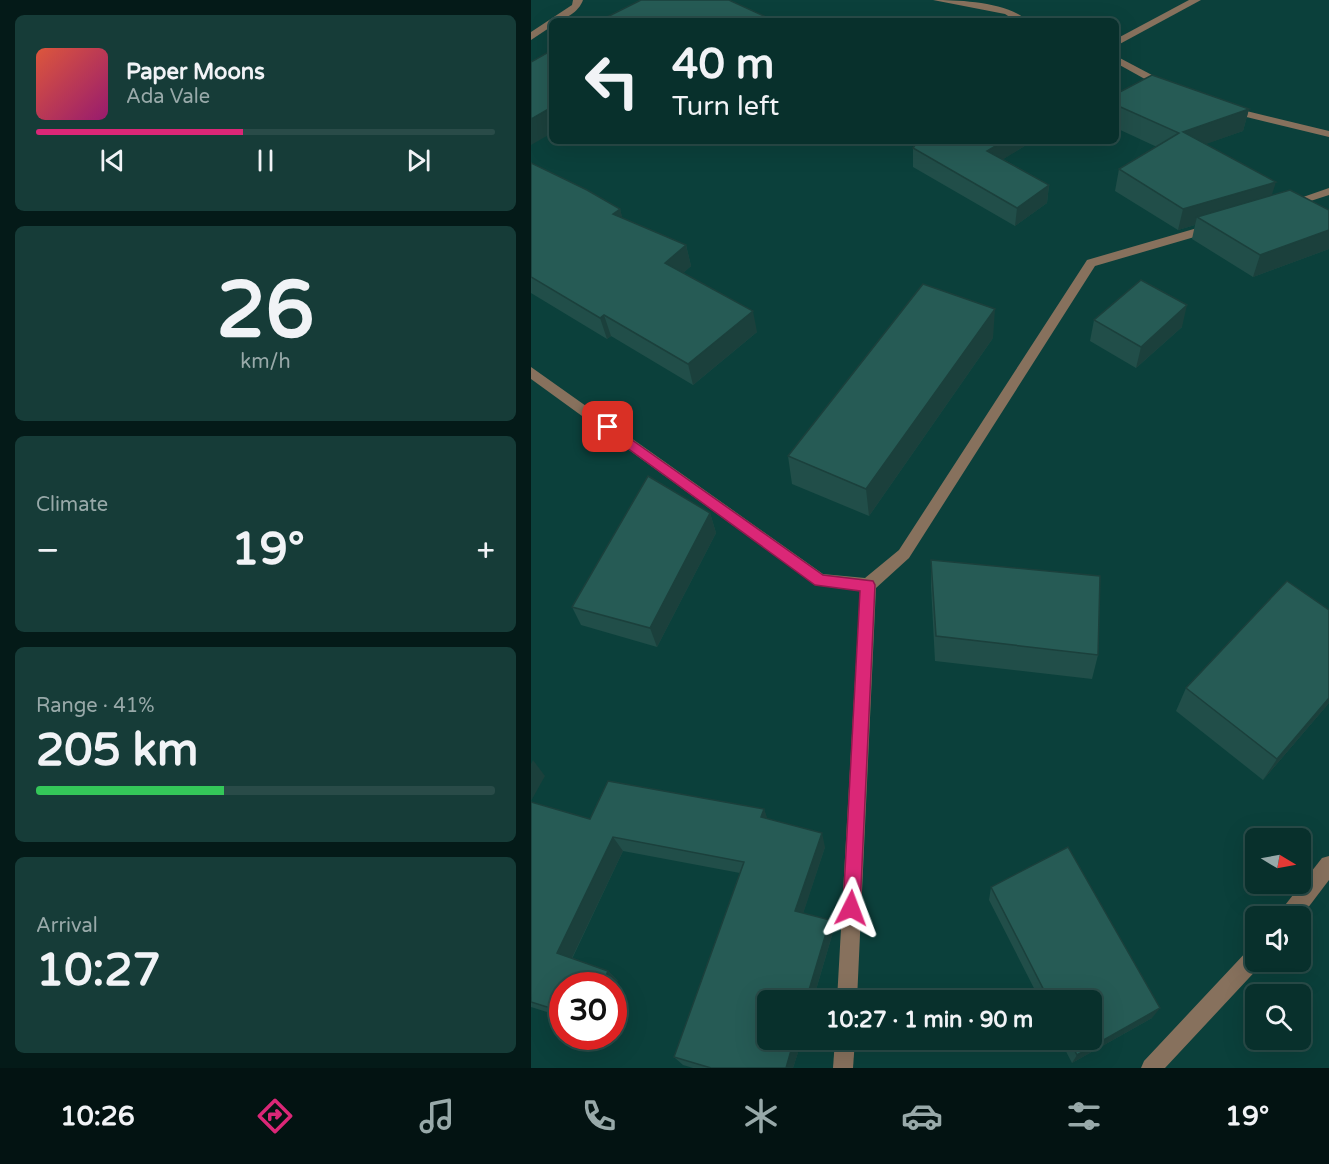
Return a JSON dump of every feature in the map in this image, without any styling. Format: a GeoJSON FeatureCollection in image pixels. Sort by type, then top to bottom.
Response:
{"type":"FeatureCollection","features":[{"type":"Feature","properties":{"kind":"street"},"geometry":{"type":"LineString","coordinates":[[559,18],[576,6],[578,0]]}},
{"type":"Feature","properties":{"kind":"street"},"geometry":{"type":"LineString","coordinates":[[938,0],[1008,12],[1018,18]]}},
{"type":"Feature","properties":{"kind":"street"},"geometry":{"type":"LineString","coordinates":[[1004,0],[1008,12]]}},
{"type":"Feature","properties":{"kind":"street"},"geometry":{"type":"LineString","coordinates":[[1119,41],[1196,0]]}},
{"type":"Feature","properties":{"kind":"street"},"geometry":{"type":"LineString","coordinates":[[531,37],[549,25]]}},
{"type":"Feature","properties":{"kind":"street"},"geometry":{"type":"LineString","coordinates":[[1119,61],[1173,90]]}},
{"type":"Feature","properties":{"kind":"street"},"geometry":{"type":"LineString","coordinates":[[1215,106],[1329,134]]}},
{"type":"Feature","properties":{"kind":"street"},"geometry":{"type":"LineString","coordinates":[[1272,209],[1329,191]]}},
{"type":"Feature","properties":{"kind":"street"},"geometry":{"type":"LineString","coordinates":[[848,990],[868,585],[904,554],[1091,263],[1227,223]]}},
{"type":"Feature","properties":{"kind":"street"},"geometry":{"type":"LineString","coordinates":[[531,372],[820,580],[868,585]]}},
{"type":"Feature","properties":{"kind":"street"},"geometry":{"type":"LineString","coordinates":[[1297,906],[1329,865]]}},
{"type":"Feature","properties":{"kind":"street"},"geometry":{"type":"LineString","coordinates":[[1151,1068],[1245,968]]}},
{"type":"Feature","properties":{"kind":"street"},"geometry":{"type":"LineString","coordinates":[[843,1068],[844,1050]]}},
{"type":"Feature","properties":{"kind":"building"},"geometry":{"type":"Polygon","coordinates":[[[641,0],[729,0],[764,16],[760,18],[605,18],[641,0]]]}},
{"type":"Feature","properties":{"kind":"building"},"geometry":{"type":"Polygon","coordinates":[[[549,52],[549,109],[531,119],[531,62],[549,52]]]}},
{"type":"Feature","properties":{"kind":"building"},"geometry":{"type":"Polygon","coordinates":[[[1152,75],[1249,109],[1183,132],[1276,182],[1183,209],[1119,169],[1179,133],[1119,106],[1119,92],[1152,75]]]}},
{"type":"Feature","properties":{"kind":"building"},"geometry":{"type":"Polygon","coordinates":[[[916,144],[999,144],[987,151],[1049,185],[1017,208],[913,148],[916,144]]]}},
{"type":"Feature","properties":{"kind":"building"},"geometry":{"type":"Polygon","coordinates":[[[531,163],[620,209],[613,214],[686,245],[665,263],[753,311],[688,364],[604,315],[600,318],[531,277],[531,163]]]}},
{"type":"Feature","properties":{"kind":"building"},"geometry":{"type":"Polygon","coordinates":[[[1290,190],[1329,210],[1329,230],[1260,255],[1197,217],[1290,190]]]}},
{"type":"Feature","properties":{"kind":"building"},"geometry":{"type":"Polygon","coordinates":[[[1141,280],[1187,305],[1141,347],[1094,320],[1141,280]]]}},
{"type":"Feature","properties":{"kind":"building"},"geometry":{"type":"Polygon","coordinates":[[[923,284],[995,309],[866,489],[788,456],[923,284]]]}},
{"type":"Feature","properties":{"kind":"building"},"geometry":{"type":"Polygon","coordinates":[[[648,476],[710,513],[650,628],[572,607],[648,476]]]}},
{"type":"Feature","properties":{"kind":"building"},"geometry":{"type":"Polygon","coordinates":[[[931,560],[1100,576],[1098,655],[936,636],[931,560]]]}},
{"type":"Feature","properties":{"kind":"building"},"geometry":{"type":"Polygon","coordinates":[[[1287,581],[1329,610],[1329,698],[1277,759],[1186,688],[1287,581]]]}},
{"type":"Feature","properties":{"kind":"building"},"geometry":{"type":"Polygon","coordinates":[[[608,781],[764,809],[761,817],[822,833],[795,911],[830,920],[809,990],[757,990],[757,1050],[791,1050],[786,1068],[711,1068],[674,1057],[744,862],[613,837],[557,953],[608,972],[549,972],[549,1008],[531,1002],[531,802],[590,819],[608,781]]]}},
{"type":"Feature","properties":{"kind":"building"},"geometry":{"type":"Polygon","coordinates":[[[1068,847],[1160,1008],[1102,1041],[1102,990],[1044,990],[991,887],[1068,847]]]}},
{"type":"Feature","properties":{"kind":"building"},"geometry":{"type":"Polygon","coordinates":[[[1074,1050],[1086,1050],[1077,1055],[1074,1050]]]}},
{"type":"Feature","properties":{"kind":"route"},"geometry":{"type":"LineString","coordinates":[[608,427],[820,580],[868,585],[851,908]]}}]}
